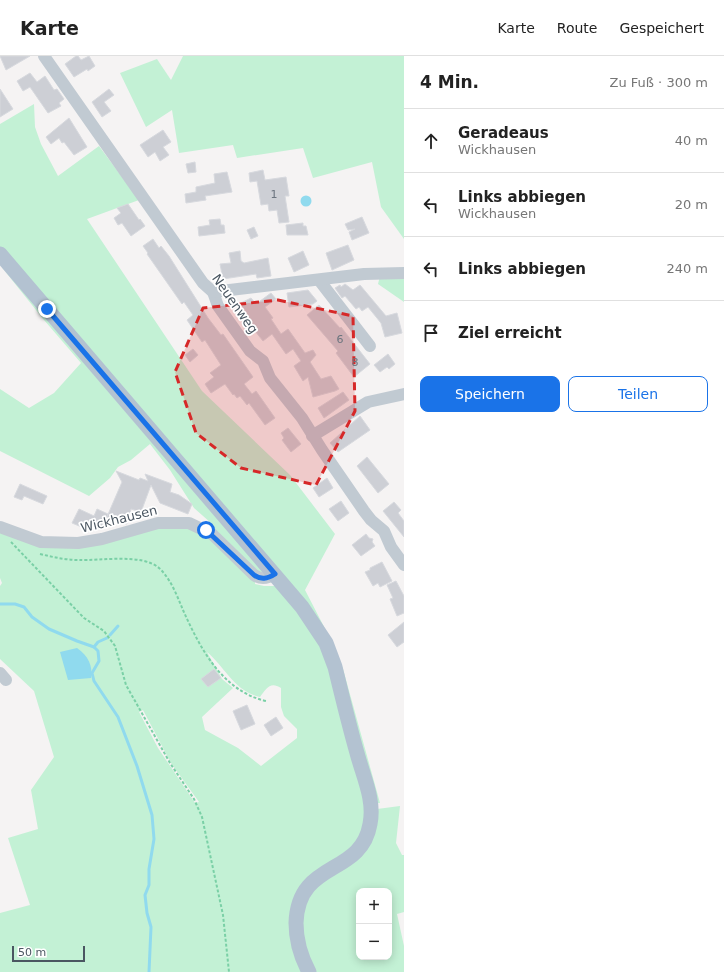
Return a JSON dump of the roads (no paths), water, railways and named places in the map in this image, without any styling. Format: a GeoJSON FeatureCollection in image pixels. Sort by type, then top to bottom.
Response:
{"type":"FeatureCollection","features":[{"type":"Feature","properties":{"kind":"main road"},"geometry":{"type":"LineString","coordinates":[[0,254],[275,574],[302,607],[321,634],[331,654],[371,805],[370,826],[364,841],[349,858],[306,886],[299,901],[296,913],[296,936],[302,958],[309,972]]}},
{"type":"Feature","properties":{"kind":"street","name":"Neuenweg"},"geometry":{"type":"LineString","coordinates":[[44,56],[203,283],[213,292],[218,306],[250,351],[262,361],[270,378],[302,418],[312,436],[364,511],[375,524],[384,531],[391,547],[404,565]]}},
{"type":"Feature","properties":{"kind":"street"},"geometry":{"type":"LineString","coordinates":[[213,292],[364,274],[404,273]]}},
{"type":"Feature","properties":{"kind":"street"},"geometry":{"type":"LineString","coordinates":[[319,280],[370,346]]}},
{"type":"Feature","properties":{"kind":"street"},"geometry":{"type":"LineString","coordinates":[[312,436],[363,405],[404,394]]}},
{"type":"Feature","properties":{"kind":"street","name":"Wickhausen"},"geometry":{"type":"LineString","coordinates":[[2,528],[41,542],[78,543],[102,539],[158,522],[189,522],[212,534],[254,575],[259,578],[266,578],[275,574]]}},
{"type":"Feature","properties":{"kind":"water"},"geometry":{"type":"Polygon","coordinates":[[[306,195],[310,197],[312,201],[310,205],[306,207],[302,205],[300,201],[302,197],[306,195]]]}},
{"type":"Feature","properties":{"kind":"water"},"geometry":{"type":"Polygon","coordinates":[[[77,648],[89,661],[91,678],[68,680],[60,652],[77,648]]]}},
{"type":"Feature","properties":{"kind":"waterway"},"geometry":{"type":"LineString","coordinates":[[0,604],[15,604],[24,607],[32,617],[49,629],[94,647],[98,651],[99,661],[92,673],[94,681],[118,717],[137,766],[152,815],[154,839],[149,869],[149,885],[145,895],[147,913],[151,927],[149,972]]}},
{"type":"Feature","properties":{"kind":"waterway"},"geometry":{"type":"LineString","coordinates":[[110,635],[118,626]]}},
{"type":"Feature","properties":{"kind":"waterway"},"geometry":{"type":"LineString","coordinates":[[94,647],[98,642],[107,638]]}}]}
